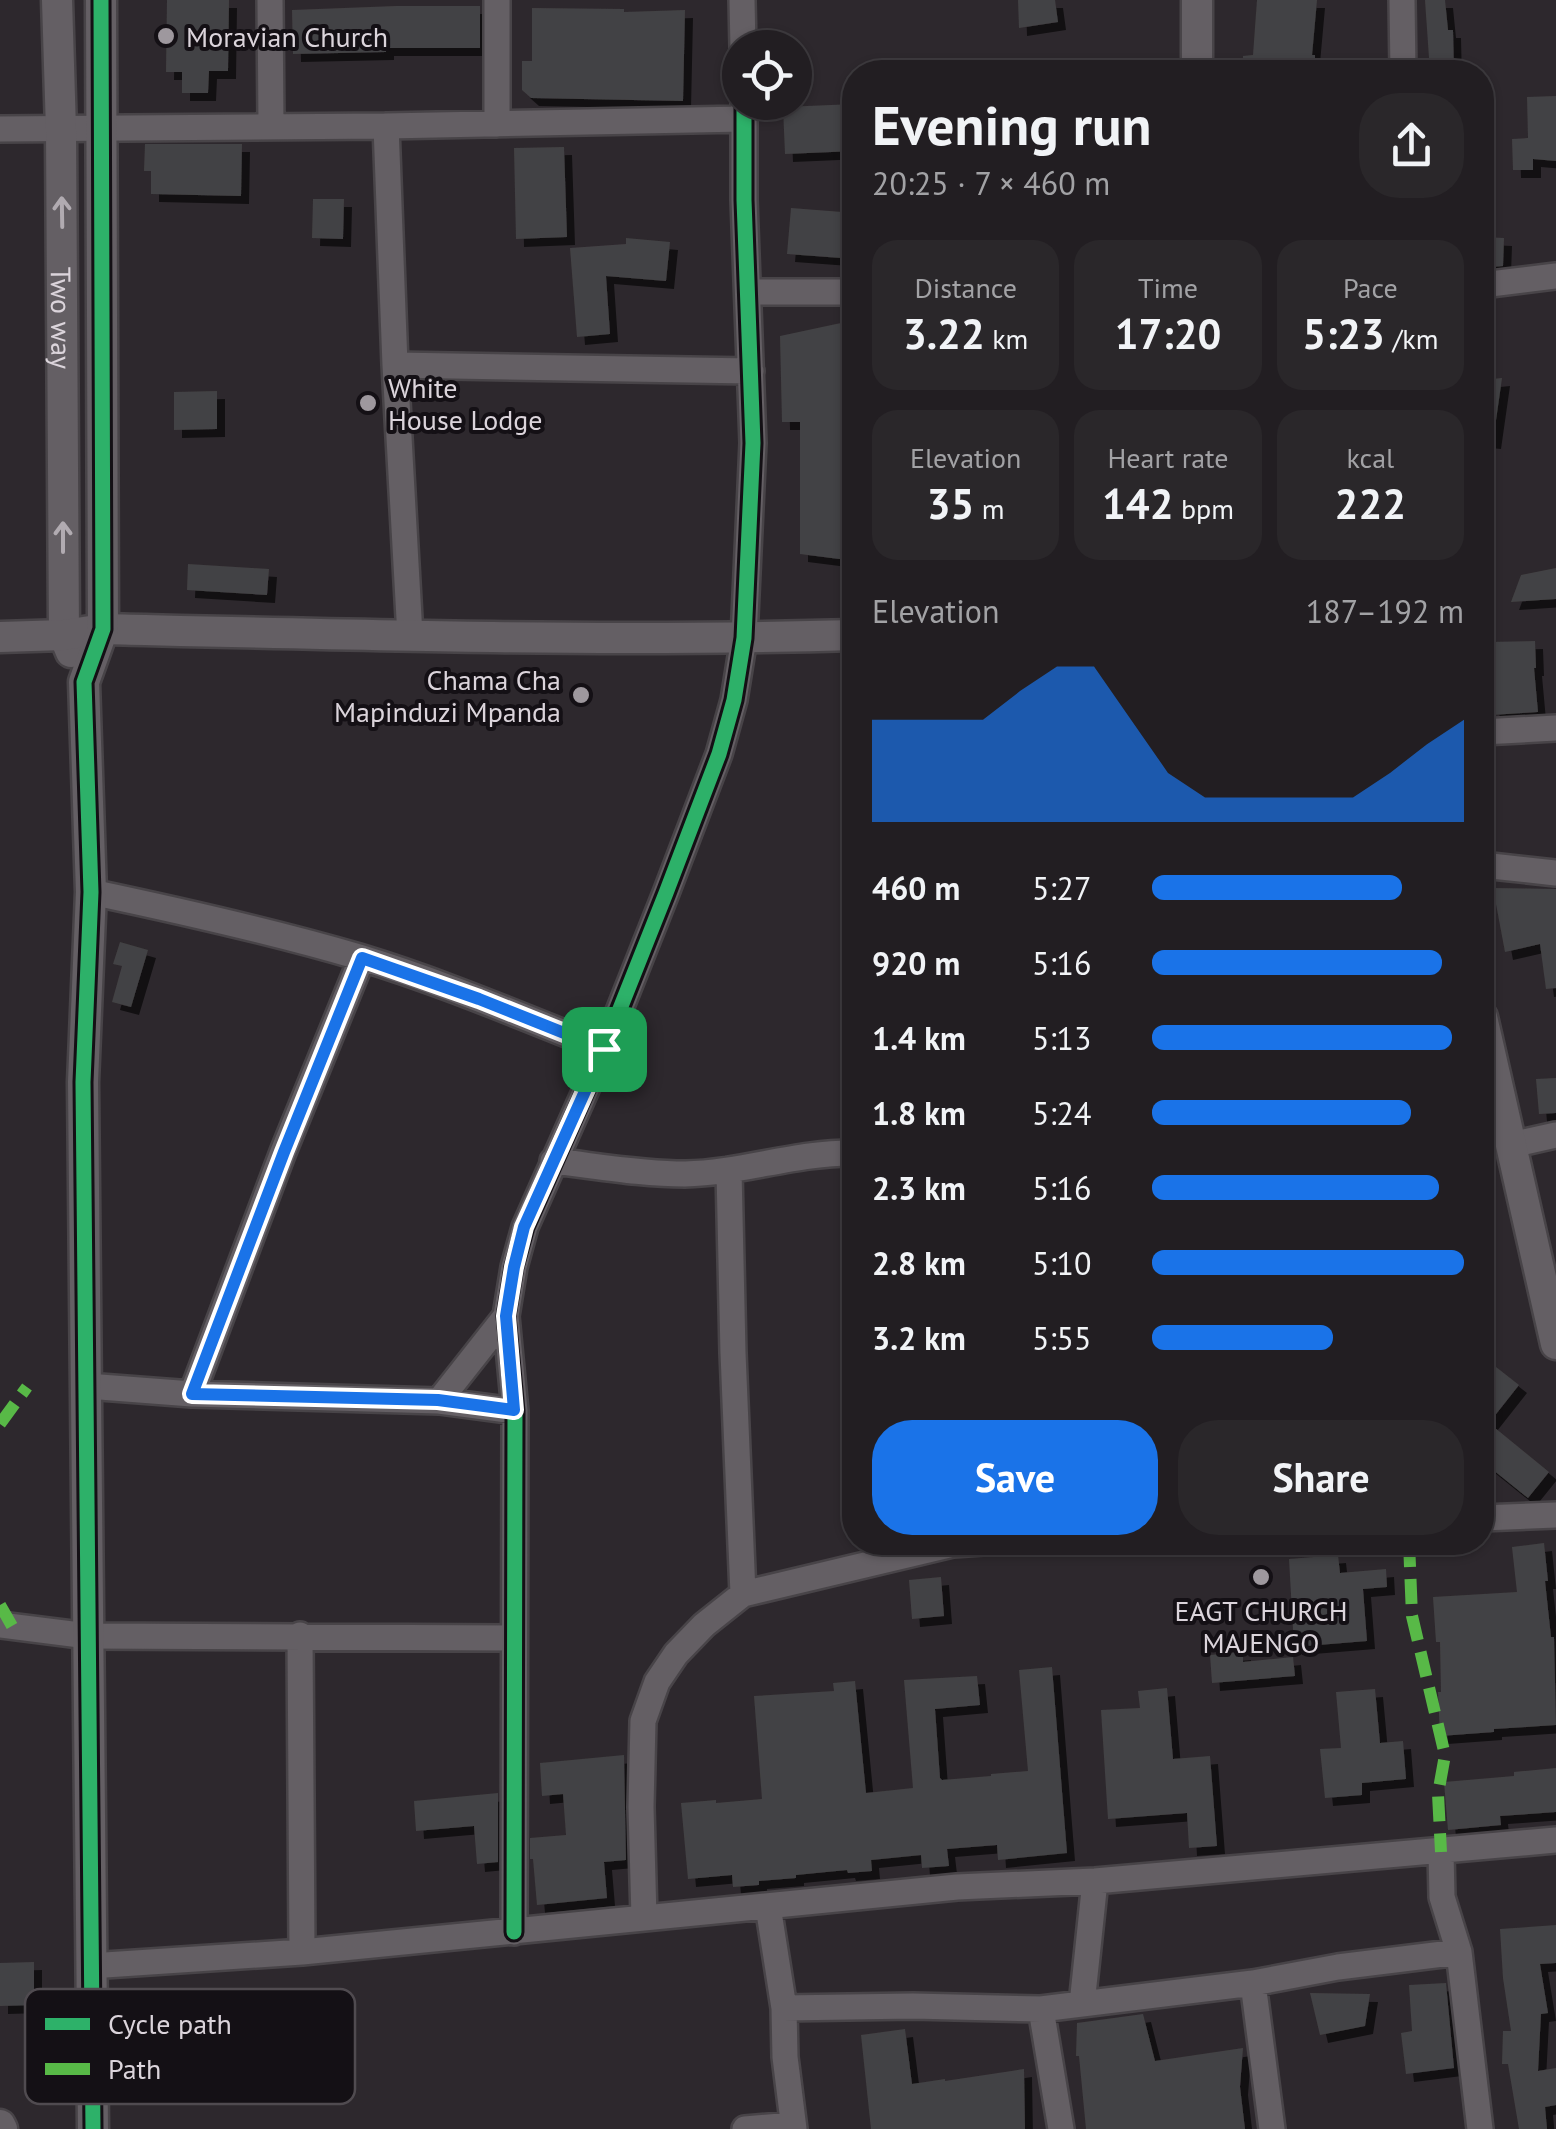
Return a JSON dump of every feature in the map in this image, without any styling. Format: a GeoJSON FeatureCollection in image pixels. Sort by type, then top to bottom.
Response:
{"type":"FeatureCollection","features":[{"type":"Feature","properties":{"kind":"street","name":"Two way"},"geometry":{"type":"LineString","coordinates":[[57,0],[64,635]]}},
{"type":"Feature","properties":{"kind":"street"},"geometry":{"type":"LineString","coordinates":[[84,682],[104,629],[102,0]]}},
{"type":"Feature","properties":{"kind":"street"},"geometry":{"type":"LineString","coordinates":[[270,0],[271,126]]}},
{"type":"Feature","properties":{"kind":"street"},"geometry":{"type":"LineString","coordinates":[[496,0],[496,124]]}},
{"type":"Feature","properties":{"kind":"street"},"geometry":{"type":"LineString","coordinates":[[742,0],[743,30]]}},
{"type":"Feature","properties":{"kind":"street"},"geometry":{"type":"LineString","coordinates":[[1197,0],[1197,60]]}},
{"type":"Feature","properties":{"kind":"street"},"geometry":{"type":"LineString","coordinates":[[1402,0],[1403,60]]}},
{"type":"Feature","properties":{"kind":"street"},"geometry":{"type":"LineString","coordinates":[[0,130],[496,124],[722,112]]}},
{"type":"Feature","properties":{"kind":"street"},"geometry":{"type":"LineString","coordinates":[[514,1932],[514,1410],[506,1316],[524,1227],[604,1049],[718,754],[734,700],[744,638],[754,443],[744,120]]}},
{"type":"Feature","properties":{"kind":"street"},"geometry":{"type":"LineString","coordinates":[[386,126],[410,636]]}},
{"type":"Feature","properties":{"kind":"street"},"geometry":{"type":"LineString","coordinates":[[1494,284],[1556,276]]}},
{"type":"Feature","properties":{"kind":"street"},"geometry":{"type":"LineString","coordinates":[[748,292],[842,292]]}},
{"type":"Feature","properties":{"kind":"street"},"geometry":{"type":"LineString","coordinates":[[395,365],[752,371]]}},
{"type":"Feature","properties":{"kind":"street"},"geometry":{"type":"LineString","coordinates":[[0,637],[104,629],[410,636],[842,635]]}},
{"type":"Feature","properties":{"kind":"street"},"geometry":{"type":"LineString","coordinates":[[64,635],[84,682],[91,892],[83,1082],[90,1989]]}},
{"type":"Feature","properties":{"kind":"street"},"geometry":{"type":"LineString","coordinates":[[1494,731],[1556,728]]}},
{"type":"Feature","properties":{"kind":"street"},"geometry":{"type":"LineString","coordinates":[[1494,866],[1556,873]]}},
{"type":"Feature","properties":{"kind":"street"},"geometry":{"type":"LineString","coordinates":[[91,892],[220,920],[362,958],[604,1049]]}},
{"type":"Feature","properties":{"kind":"street"},"geometry":{"type":"LineString","coordinates":[[192,1394],[362,958]]}},
{"type":"Feature","properties":{"kind":"street"},"geometry":{"type":"LineString","coordinates":[[1494,1092],[1501,1137],[1556,1344]]}},
{"type":"Feature","properties":{"kind":"street"},"geometry":{"type":"LineString","coordinates":[[1501,1137],[1556,1135]]}},
{"type":"Feature","properties":{"kind":"street"},"geometry":{"type":"LineString","coordinates":[[553,1161],[685,1174],[842,1154]]}},
{"type":"Feature","properties":{"kind":"street"},"geometry":{"type":"LineString","coordinates":[[729,1170],[743,1594]]}},
{"type":"Feature","properties":{"kind":"street"},"geometry":{"type":"LineString","coordinates":[[438,1400],[506,1316]]}},
{"type":"Feature","properties":{"kind":"street"},"geometry":{"type":"LineString","coordinates":[[87,1386],[192,1394],[438,1400],[514,1410]]}},
{"type":"Feature","properties":{"kind":"street"},"geometry":{"type":"LineString","coordinates":[[1494,1518],[1556,1515]]}},
{"type":"Feature","properties":{"kind":"street"},"geometry":{"type":"LineString","coordinates":[[644,1918],[640,1808],[644,1722],[657,1682],[676,1654],[704,1624],[743,1594],[904,1555]]}},
{"type":"Feature","properties":{"kind":"street"},"geometry":{"type":"LineString","coordinates":[[0,1626],[88,1636],[514,1638]]}},
{"type":"Feature","properties":{"kind":"street"},"geometry":{"type":"LineString","coordinates":[[300,1635],[302,1952]]}},
{"type":"Feature","properties":{"kind":"street"},"geometry":{"type":"LineString","coordinates":[[90,1966],[302,1952],[957,1887],[1095,1880],[1556,1840]]}},
{"type":"Feature","properties":{"kind":"street"},"geometry":{"type":"LineString","coordinates":[[1441,1852],[1442,1897],[1459,1952],[1480,2129]]}},
{"type":"Feature","properties":{"kind":"street"},"geometry":{"type":"LineString","coordinates":[[1082,2004],[1095,1880]]}},
{"type":"Feature","properties":{"kind":"street"},"geometry":{"type":"LineString","coordinates":[[745,2129],[794,2127],[785,2057],[784,2008],[768,1906]]}},
{"type":"Feature","properties":{"kind":"street"},"geometry":{"type":"LineString","coordinates":[[784,2008],[1041,2009],[1459,1952]]}},
{"type":"Feature","properties":{"kind":"street"},"geometry":{"type":"LineString","coordinates":[[1252,1983],[1272,2129]]}},
{"type":"Feature","properties":{"kind":"street"},"geometry":{"type":"LineString","coordinates":[[1041,2009],[1061,2129]]}},
{"type":"Feature","properties":{"kind":"street"},"geometry":{"type":"LineString","coordinates":[[92,2104],[92,2129]]}},
{"type":"Feature","properties":{"kind":"building"},"geometry":{"type":"Polygon","coordinates":[[[167,0],[229,0],[228,71],[209,71],[208,93],[182,93],[182,72],[166,72],[167,0]]]}},
{"type":"Feature","properties":{"kind":"building"},"geometry":{"type":"Polygon","coordinates":[[[1018,0],[1055,0],[1058,22],[1019,28],[1018,0]]]}},
{"type":"Feature","properties":{"kind":"building"},"geometry":{"type":"Polygon","coordinates":[[[1257,0],[1317,0],[1312,55],[1315,60],[1243,60],[1243,56],[1253,55],[1257,0]]]}},
{"type":"Feature","properties":{"kind":"building"},"geometry":{"type":"Polygon","coordinates":[[[1425,0],[1445,0],[1448,30],[1453,30],[1454,60],[1429,60],[1425,0]]]}},
{"type":"Feature","properties":{"kind":"building"},"geometry":{"type":"Polygon","coordinates":[[[480,6],[480,48],[386,48],[386,52],[293,54],[292,10],[480,6]]]}},
{"type":"Feature","properties":{"kind":"building"},"geometry":{"type":"Polygon","coordinates":[[[532,8],[685,10],[683,101],[531,98],[522,90],[522,61],[532,61],[532,8]]]}},
{"type":"Feature","properties":{"kind":"building"},"geometry":{"type":"Polygon","coordinates":[[[1556,96],[1556,161],[1533,159],[1533,170],[1513,170],[1512,139],[1528,138],[1527,97],[1556,96]]]}},
{"type":"Feature","properties":{"kind":"building"},"geometry":{"type":"Polygon","coordinates":[[[842,105],[842,152],[785,154],[784,120],[812,120],[812,106],[842,105]]]}},
{"type":"Feature","properties":{"kind":"building"},"geometry":{"type":"Polygon","coordinates":[[[145,144],[242,144],[241,196],[151,194],[151,171],[144,171],[145,144]]]}},
{"type":"Feature","properties":{"kind":"building"},"geometry":{"type":"Polygon","coordinates":[[[564,147],[567,237],[516,239],[514,148],[564,147]]]}},
{"type":"Feature","properties":{"kind":"building"},"geometry":{"type":"Polygon","coordinates":[[[313,199],[344,199],[343,239],[312,238],[313,199]]]}},
{"type":"Feature","properties":{"kind":"building"},"geometry":{"type":"Polygon","coordinates":[[[791,208],[842,212],[842,258],[787,254],[791,208]]]}},
{"type":"Feature","properties":{"kind":"building"},"geometry":{"type":"Polygon","coordinates":[[[626,238],[670,242],[666,281],[606,276],[610,334],[577,337],[570,248],[626,244],[626,238]]]}},
{"type":"Feature","properties":{"kind":"building"},"geometry":{"type":"Polygon","coordinates":[[[1494,238],[1504,238],[1503,266],[1494,267],[1494,238]]]}},
{"type":"Feature","properties":{"kind":"building"},"geometry":{"type":"Polygon","coordinates":[[[842,323],[842,559],[800,554],[800,422],[782,422],[780,336],[842,323]]]}},
{"type":"Feature","properties":{"kind":"building"},"geometry":{"type":"Polygon","coordinates":[[[1502,378],[1494,434],[1494,379],[1502,378]]]}},
{"type":"Feature","properties":{"kind":"building"},"geometry":{"type":"Polygon","coordinates":[[[217,391],[217,429],[174,430],[174,392],[217,391]]]}},
{"type":"Feature","properties":{"kind":"building"},"geometry":{"type":"Polygon","coordinates":[[[188,564],[269,569],[267,595],[187,590],[188,564]]]}},
{"type":"Feature","properties":{"kind":"building"},"geometry":{"type":"Polygon","coordinates":[[[1556,568],[1556,599],[1511,602],[1521,575],[1556,568]]]}},
{"type":"Feature","properties":{"kind":"building"},"geometry":{"type":"Polygon","coordinates":[[[1535,641],[1538,712],[1494,715],[1494,642],[1535,641]]]}},
{"type":"Feature","properties":{"kind":"building"},"geometry":{"type":"Polygon","coordinates":[[[1494,888],[1556,889],[1556,988],[1546,989],[1540,944],[1505,952],[1494,888]]]}},
{"type":"Feature","properties":{"kind":"building"},"geometry":{"type":"Polygon","coordinates":[[[120,942],[148,950],[131,1007],[112,1002],[122,966],[113,964],[120,942]]]}},
{"type":"Feature","properties":{"kind":"building"},"geometry":{"type":"Polygon","coordinates":[[[1556,1078],[1556,1113],[1539,1114],[1536,1079],[1556,1078]]]}},
{"type":"Feature","properties":{"kind":"building"},"geometry":{"type":"Polygon","coordinates":[[[1494,1365],[1519,1385],[1494,1417],[1494,1365]]]}},
{"type":"Feature","properties":{"kind":"building"},"geometry":{"type":"Polygon","coordinates":[[[1494,1427],[1549,1472],[1528,1498],[1494,1471],[1494,1427]]]}},
{"type":"Feature","properties":{"kind":"building"},"geometry":{"type":"Polygon","coordinates":[[[1544,1543],[1545,1581],[1554,1637],[1556,1725],[1440,1736],[1440,1642],[1436,1642],[1433,1597],[1517,1592],[1512,1547],[1544,1543]]]}},
{"type":"Feature","properties":{"kind":"building"},"geometry":{"type":"Polygon","coordinates":[[[1338,1555],[1340,1573],[1386,1569],[1387,1587],[1363,1589],[1367,1641],[1294,1647],[1289,1559],[1338,1555]]]}},
{"type":"Feature","properties":{"kind":"building"},"geometry":{"type":"Polygon","coordinates":[[[941,1577],[944,1616],[912,1619],[909,1580],[941,1577]]]}},
{"type":"Feature","properties":{"kind":"building"},"geometry":{"type":"Polygon","coordinates":[[[1243,1652],[1243,1662],[1293,1657],[1295,1676],[1212,1683],[1210,1655],[1243,1652]]]}},
{"type":"Feature","properties":{"kind":"building"},"geometry":{"type":"Polygon","coordinates":[[[1052,1667],[1067,1853],[998,1860],[997,1845],[947,1849],[949,1866],[922,1868],[921,1855],[871,1860],[872,1871],[796,1875],[759,1881],[759,1885],[733,1887],[732,1875],[688,1879],[681,1803],[762,1799],[754,1696],[834,1691],[833,1683],[855,1681],[866,1793],[913,1788],[904,1680],[977,1676],[980,1705],[935,1709],[942,1780],[1028,1771],[1019,1670],[1052,1667]]]}},
{"type":"Feature","properties":{"kind":"building"},"geometry":{"type":"Polygon","coordinates":[[[1167,1688],[1173,1759],[1210,1756],[1217,1846],[1189,1848],[1187,1813],[1108,1819],[1101,1710],[1140,1708],[1138,1691],[1167,1688]]]}},
{"type":"Feature","properties":{"kind":"building"},"geometry":{"type":"Polygon","coordinates":[[[1375,1689],[1380,1743],[1403,1741],[1406,1779],[1362,1783],[1362,1795],[1325,1798],[1320,1749],[1341,1748],[1336,1692],[1375,1689]]]}},
{"type":"Feature","properties":{"kind":"building"},"geometry":{"type":"Polygon","coordinates":[[[624,1755],[626,1860],[604,1862],[607,1898],[537,1905],[530,1838],[566,1835],[563,1794],[542,1796],[540,1763],[624,1755]]]}},
{"type":"Feature","properties":{"kind":"building"},"geometry":{"type":"Polygon","coordinates":[[[1556,1768],[1556,1812],[1500,1816],[1501,1825],[1448,1830],[1444,1782],[1556,1768]]]}},
{"type":"Feature","properties":{"kind":"building"},"geometry":{"type":"Polygon","coordinates":[[[498,1793],[498,1862],[477,1864],[474,1826],[416,1831],[414,1801],[498,1793]]]}},
{"type":"Feature","properties":{"kind":"building"},"geometry":{"type":"Polygon","coordinates":[[[1556,1925],[1556,1963],[1540,1964],[1548,2013],[1541,2014],[1538,2071],[1556,2068],[1556,2105],[1545,2107],[1547,2129],[1519,2129],[1508,2064],[1502,2064],[1503,2031],[1511,2031],[1500,1929],[1556,1925]]]}},
{"type":"Feature","properties":{"kind":"building"},"geometry":{"type":"Polygon","coordinates":[[[34,1962],[34,1989],[25,1989],[25,2005],[0,2006],[0,1963],[34,1962]]]}},
{"type":"Feature","properties":{"kind":"building"},"geometry":{"type":"Polygon","coordinates":[[[1446,1983],[1454,2068],[1406,2074],[1401,2033],[1412,2031],[1409,1985],[1446,1983]]]}},
{"type":"Feature","properties":{"kind":"building"},"geometry":{"type":"Polygon","coordinates":[[[1310,1993],[1370,1994],[1365,2026],[1320,2035],[1310,1993]]]}},
{"type":"Feature","properties":{"kind":"building"},"geometry":{"type":"Polygon","coordinates":[[[1143,2014],[1155,2061],[1243,2048],[1240,2087],[1245,2129],[1086,2129],[1076,2056],[1077,2023],[1143,2014]]]}},
{"type":"Feature","properties":{"kind":"building"},"geometry":{"type":"Polygon","coordinates":[[[905,2029],[912,2084],[1024,2069],[1025,2129],[871,2129],[861,2035],[905,2029]]]}},
{"type":"Feature","properties":{"kind":"marked path"},"geometry":{"type":"LineString","coordinates":[[0,1424],[27,1387]]}},
{"type":"Feature","properties":{"kind":"marked path"},"geometry":{"type":"LineString","coordinates":[[1410,1555],[1412,1616],[1445,1755],[1438,1794],[1441,1852]]}},
{"type":"Feature","properties":{"kind":"marked path"},"geometry":{"type":"LineString","coordinates":[[0,1605],[12,1626]]}},
{"type":"Feature","properties":{"kind":"cycle path"},"geometry":{"type":"LineString","coordinates":[[92,1989],[83,1082],[91,892],[84,682],[103,629],[101,0]]}},
{"type":"Feature","properties":{"kind":"cycle path"},"geometry":{"type":"LineString","coordinates":[[514,1932],[515,1411],[506,1316],[525,1227],[604,1049],[666,893],[719,754],[734,700],[744,638],[753,443],[744,120]]}},
{"type":"Feature","properties":{"kind":"cycle path"},"geometry":{"type":"LineString","coordinates":[[93,2104],[93,2129]]}},
{"type":"Feature","properties":{"kind":"place","name":"Moravian Church"},"geometry":{"type":"Point","coordinates":[166,36]}},
{"type":"Feature","properties":{"kind":"place","name":"White House Lodge"},"geometry":{"type":"Point","coordinates":[368,403]}},
{"type":"Feature","properties":{"kind":"place","name":"Chama Cha Mapinduzi Mpanda"},"geometry":{"type":"Point","coordinates":[581,695]}},
{"type":"Feature","properties":{"kind":"place","name":"EAGT CHURCH MAJENGO"},"geometry":{"type":"Point","coordinates":[1261,1577]}},
{"type":"Feature","properties":{"kind":"route"},"geometry":{"type":"LineString","coordinates":[[362,958],[604,1049],[524,1227],[514,1267],[506,1316],[514,1410],[438,1400],[192,1394],[362,958]]}}]}
